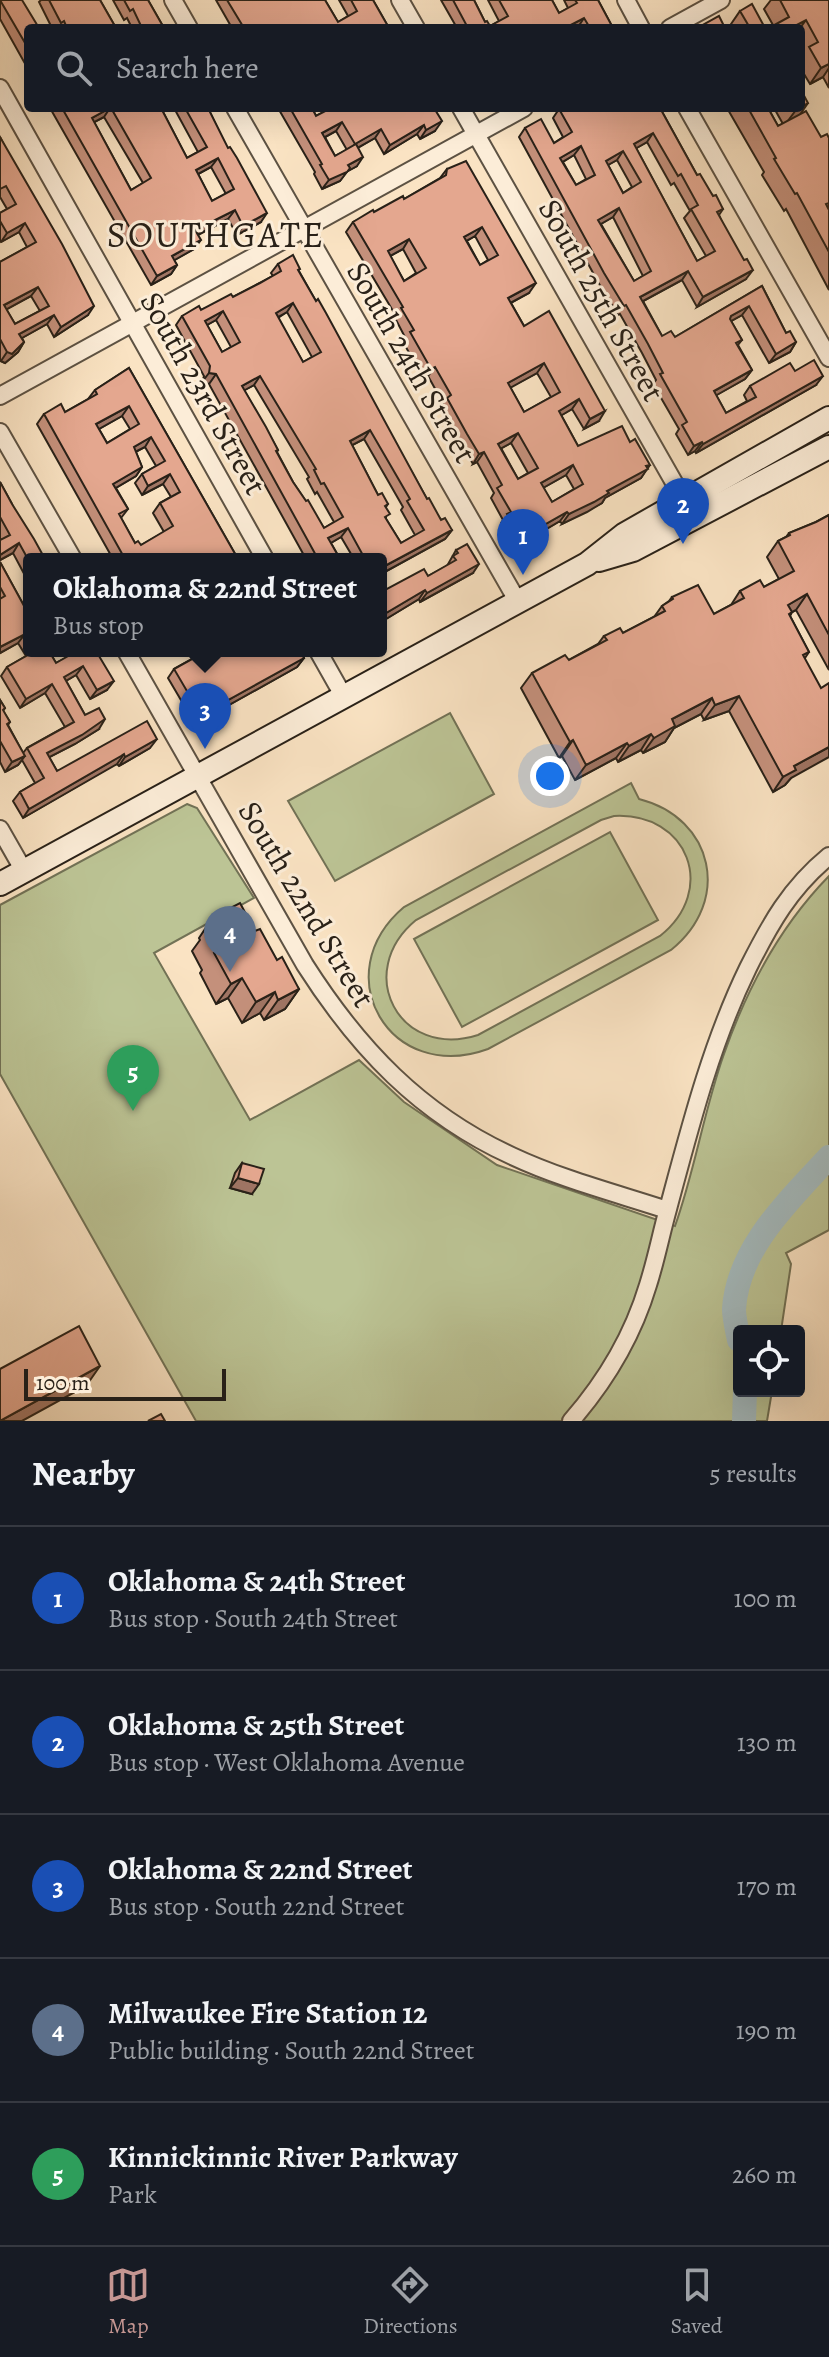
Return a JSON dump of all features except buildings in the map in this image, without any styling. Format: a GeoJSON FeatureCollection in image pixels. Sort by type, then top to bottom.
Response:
{"type":"FeatureCollection","features":[{"type":"Feature","properties":{"kind":"main road"},"geometry":{"type":"LineString","coordinates":[[0,884],[587,564],[633,550],[829,418]]}},
{"type":"Feature","properties":{"kind":"main road"},"geometry":{"type":"LineString","coordinates":[[689,511],[829,447]]}},
{"type":"Feature","properties":{"kind":"street"},"geometry":{"type":"LineString","coordinates":[[173,0],[187,24]]}},
{"type":"Feature","properties":{"kind":"street"},"geometry":{"type":"LineString","coordinates":[[400,0],[414,24]]}},
{"type":"Feature","properties":{"kind":"street"},"geometry":{"type":"LineString","coordinates":[[626,0],[639,24]]}},
{"type":"Feature","properties":{"kind":"street"},"geometry":{"type":"LineString","coordinates":[[677,24],[721,0]]}},
{"type":"Feature","properties":{"kind":"street","name":"South 23rd Street"},"geometry":{"type":"LineString","coordinates":[[0,88],[262,553]]}},
{"type":"Feature","properties":{"kind":"street","name":"South 24th Street"},"geometry":{"type":"LineString","coordinates":[[237,112],[518,602]]}},
{"type":"Feature","properties":{"kind":"street","name":"South 25th Street"},"geometry":{"type":"LineString","coordinates":[[463,112],[689,511]]}},
{"type":"Feature","properties":{"kind":"street"},"geometry":{"type":"LineString","coordinates":[[0,396],[517,112]]}},
{"type":"Feature","properties":{"kind":"street"},"geometry":{"type":"LineString","coordinates":[[689,112],[829,358]]}},
{"type":"Feature","properties":{"kind":"street"},"geometry":{"type":"LineString","coordinates":[[0,432],[70,553]]}},
{"type":"Feature","properties":{"kind":"street","name":"South 22nd Street"},"geometry":{"type":"LineString","coordinates":[[129,657],[328,1000],[363,1047],[399,1081],[458,1127],[512,1156],[567,1178],[667,1210]]}},
{"type":"Feature","properties":{"kind":"street"},"geometry":{"type":"LineString","coordinates":[[321,657],[344,697]]}},
{"type":"Feature","properties":{"kind":"street"},"geometry":{"type":"LineString","coordinates":[[0,829],[24,871]]}},
{"type":"Feature","properties":{"kind":"street"},"geometry":{"type":"LineString","coordinates":[[571,1421],[597,1389],[626,1341],[648,1287],[710,1057],[726,1014],[773,918],[812,870],[829,856]]}},
{"type":"Feature","properties":{"kind":"green space"},"geometry":{"type":"Polygon","coordinates":[[[450,713],[494,794],[335,881],[288,801],[450,713]]]}},
{"type":"Feature","properties":{"kind":"green space"},"geometry":{"type":"Polygon","coordinates":[[[631,783],[639,799],[664,809],[684,824],[698,842],[706,863],[707,886],[702,908],[690,930],[671,950],[488,1049],[453,1056],[422,1051],[398,1038],[380,1017],[370,991],[370,963],[381,934],[404,907],[631,783]],[[614,816],[601,820],[416,920],[397,941],[388,963],[387,986],[394,1006],[407,1023],[426,1035],[450,1039],[478,1035],[660,936],[678,917],[688,897],[690,877],[686,857],[676,840],[661,827],[640,818],[614,816]]]}},
{"type":"Feature","properties":{"kind":"green space"},"geometry":{"type":"Polygon","coordinates":[[[187,804],[197,808],[254,898],[154,953],[250,1120],[359,1060],[404,1102],[497,1165],[675,1226],[717,1075],[743,1005],[780,937],[829,876],[829,1230],[786,1253],[791,1264],[782,1325],[733,1325],[733,1397],[771,1397],[767,1421],[196,1421],[0,1074],[0,905],[187,804]]]}},
{"type":"Feature","properties":{"kind":"green space"},"geometry":{"type":"Polygon","coordinates":[[[610,832],[658,920],[462,1027],[414,939],[610,832]]]}},
{"type":"Feature","properties":{"kind":"waterway"},"geometry":{"type":"LineString","coordinates":[[736,1325],[734,1309],[738,1286],[756,1245],[768,1226],[829,1157]]}},
{"type":"Feature","properties":{"kind":"waterway"},"geometry":{"type":"LineString","coordinates":[[744,1421],[745,1397]]}},
{"type":"Feature","properties":{"kind":"place","name":"Oklahoma & 25th Street"},"geometry":{"type":"Point","coordinates":[683,544]}},
{"type":"Feature","properties":{"kind":"place","name":"Oklahoma & 24th Street"},"geometry":{"type":"Point","coordinates":[523,575]}},
{"type":"Feature","properties":{"kind":"place","name":"Oklahoma & 22nd Street"},"geometry":{"type":"Point","coordinates":[205,749]}},
{"type":"Feature","properties":{"kind":"place","name":"Milwaukee Fire Station 12"},"geometry":{"type":"Point","coordinates":[230,972]}},
{"type":"Feature","properties":{"kind":"place","name":"Kinnickinnic River Parkway"},"geometry":{"type":"Point","coordinates":[133,1111]}},
{"type":"Feature","properties":{"kind":"district","name":"SOUTHGATE"},"geometry":{"type":"Point","coordinates":[216,234]}}]}
